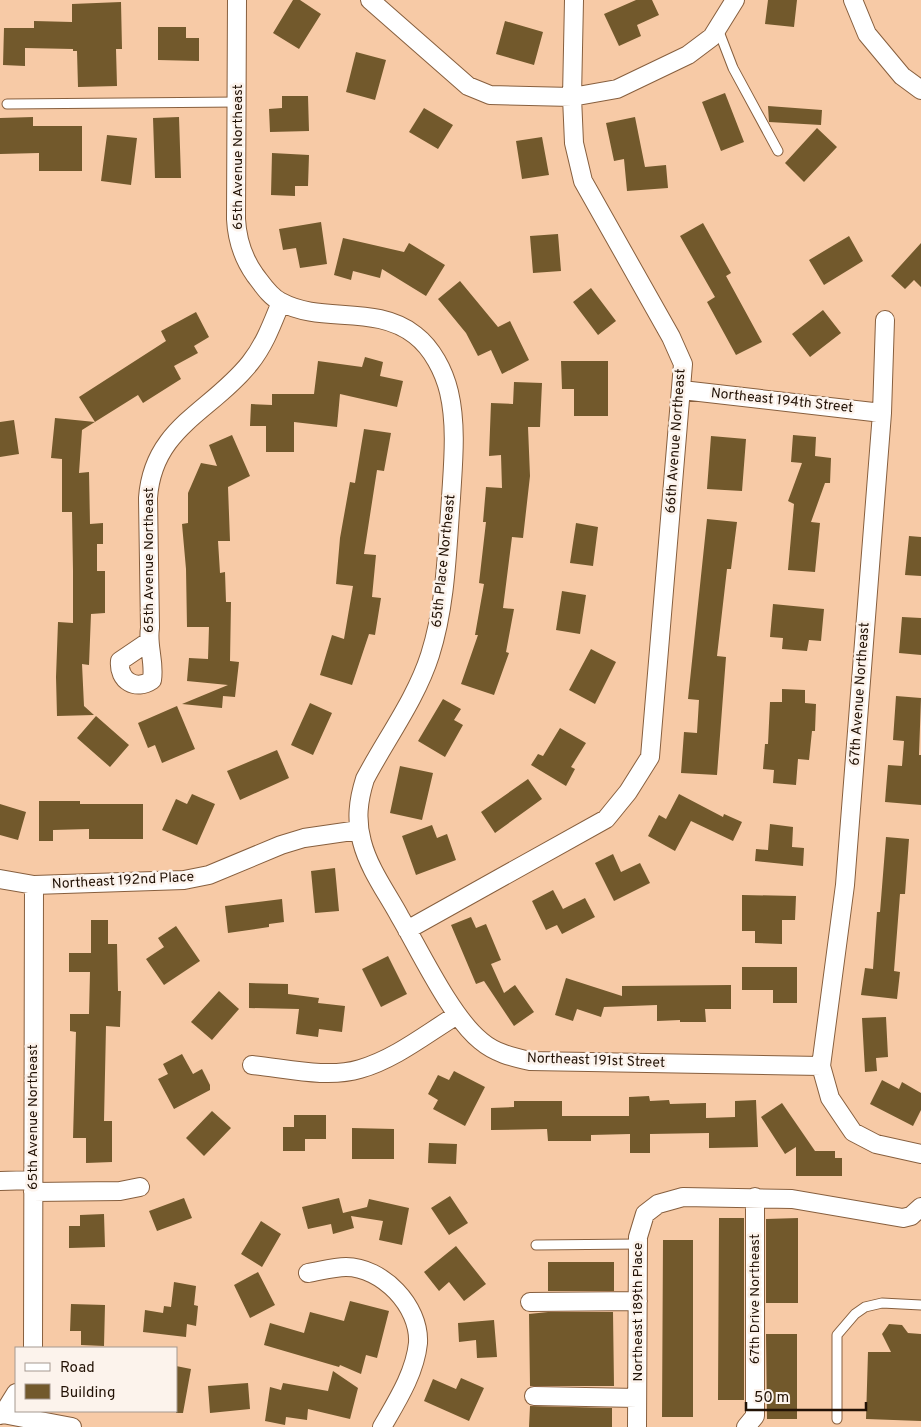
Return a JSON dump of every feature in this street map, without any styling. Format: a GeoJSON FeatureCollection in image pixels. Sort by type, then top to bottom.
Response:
{"type":"FeatureCollection","features":[{"type":"Feature","properties":{"kind":"street","name":"65th Avenue Northeast"},"geometry":{"type":"LineString","coordinates":[[148,642],[150,628],[148,498],[149,479],[154,462],[172,435],[248,365],[264,344],[281,302],[265,289],[253,272],[245,259],[236,230],[237,0]]}},
{"type":"Feature","properties":{"kind":"street"},"geometry":{"type":"LineString","coordinates":[[370,0],[468,86],[490,95],[572,97],[617,89],[688,55],[712,37],[735,0]]}},
{"type":"Feature","properties":{"kind":"street","name":"66th Avenue Northeast"},"geometry":{"type":"LineString","coordinates":[[407,930],[606,819],[628,792],[650,757],[683,364],[670,337],[583,181],[574,143],[572,97],[574,0]]}},
{"type":"Feature","properties":{"kind":"street"},"geometry":{"type":"LineString","coordinates":[[853,0],[867,34],[902,76],[921,90]]}},
{"type":"Feature","properties":{"kind":"street","name":"65th Place Northeast"},"geometry":{"type":"LineString","coordinates":[[281,302],[304,309],[367,316],[403,326],[425,343],[438,363],[449,392],[452,410],[453,462],[447,550],[436,636],[421,676],[365,779],[358,808],[359,830],[371,865],[457,1015]]}},
{"type":"Feature","properties":{"kind":"street","name":"67th Avenue Northeast"},"geometry":{"type":"LineString","coordinates":[[821,1066],[845,884],[882,413],[885,320]]}},
{"type":"Feature","properties":{"kind":"street","name":"Northeast 194th Street"},"geometry":{"type":"LineString","coordinates":[[682,390],[882,413]]}},
{"type":"Feature","properties":{"kind":"street","name":"Northeast 192nd Place"},"geometry":{"type":"LineString","coordinates":[[0,879],[34,885],[184,880],[209,875],[281,844],[304,838],[359,830]]}},
{"type":"Feature","properties":{"kind":"street","name":"65th Avenue Northeast"},"geometry":{"type":"LineString","coordinates":[[33,1347],[34,885]]}},
{"type":"Feature","properties":{"kind":"street"},"geometry":{"type":"LineString","coordinates":[[252,1065],[323,1072],[358,1070],[390,1057],[457,1015]]}},
{"type":"Feature","properties":{"kind":"street","name":"Northeast 191st Street"},"geometry":{"type":"LineString","coordinates":[[457,1015],[481,1041],[492,1049],[505,1055],[530,1061],[821,1066]]}},
{"type":"Feature","properties":{"kind":"street"},"geometry":{"type":"LineString","coordinates":[[821,1066],[830,1098],[853,1132],[876,1144],[921,1154]]}},
{"type":"Feature","properties":{"kind":"street"},"geometry":{"type":"LineString","coordinates":[[0,1180],[33,1186],[120,1191],[140,1187]]}},
{"type":"Feature","properties":{"kind":"street","name":"Northeast 189th Place"},"geometry":{"type":"LineString","coordinates":[[637,1427],[638,1244],[645,1214],[658,1204],[683,1197],[755,1197],[792,1199],[895,1217],[918,1216]]}},
{"type":"Feature","properties":{"kind":"street","name":"67th Drive Northeast"},"geometry":{"type":"LineString","coordinates":[[746,1427],[755,1416],[755,1197]]}},
{"type":"Feature","properties":{"kind":"street"},"geometry":{"type":"LineString","coordinates":[[308,1274],[346,1267],[373,1272],[394,1287],[411,1312],[418,1341],[412,1371],[382,1427]]}},
{"type":"Feature","properties":{"kind":"street"},"geometry":{"type":"LineString","coordinates":[[530,1302],[638,1301]]}},
{"type":"Feature","properties":{"kind":"street"},"geometry":{"type":"LineString","coordinates":[[15,1395],[2,1415],[72,1427]]}},
{"type":"Feature","properties":{"kind":"street"},"geometry":{"type":"LineString","coordinates":[[534,1396],[637,1398]]}},
{"type":"Feature","properties":{"kind":"lane"},"geometry":{"type":"LineString","coordinates":[[718,28],[733,68],[778,152]]}},
{"type":"Feature","properties":{"kind":"lane"},"geometry":{"type":"LineString","coordinates":[[8,104],[238,102]]}},
{"type":"Feature","properties":{"kind":"lane"},"geometry":{"type":"LineString","coordinates":[[536,1246],[638,1244]]}},
{"type":"Feature","properties":{"kind":"lane"},"geometry":{"type":"LineString","coordinates":[[837,1419],[837,1335],[855,1314],[865,1308],[882,1303],[921,1305]]}},
{"type":"Feature","properties":{"kind":"building"},"geometry":{"type":"Polygon","coordinates":[[[293,0],[300,0],[321,14],[299,49],[273,33],[293,0]]]}},
{"type":"Feature","properties":{"kind":"building"},"geometry":{"type":"Polygon","coordinates":[[[636,0],[652,0],[659,15],[637,25],[641,36],[619,46],[604,14],[636,0]]]}},
{"type":"Feature","properties":{"kind":"building"},"geometry":{"type":"Polygon","coordinates":[[[768,0],[797,0],[794,27],[765,24],[768,0]]]}},
{"type":"Feature","properties":{"kind":"building"},"geometry":{"type":"Polygon","coordinates":[[[121,2],[122,49],[116,49],[117,86],[78,87],[77,51],[73,51],[73,49],[25,48],[25,66],[3,65],[4,28],[34,28],[34,21],[72,22],[72,4],[121,2]]]}},
{"type":"Feature","properties":{"kind":"building"},"geometry":{"type":"Polygon","coordinates":[[[505,21],[543,32],[534,65],[496,54],[505,21]]]}},
{"type":"Feature","properties":{"kind":"building"},"geometry":{"type":"Polygon","coordinates":[[[158,27],[186,27],[186,38],[199,38],[199,61],[158,60],[158,27]]]}},
{"type":"Feature","properties":{"kind":"building"},"geometry":{"type":"Polygon","coordinates":[[[356,52],[386,60],[375,100],[346,92],[356,52]]]}},
{"type":"Feature","properties":{"kind":"building"},"geometry":{"type":"Polygon","coordinates":[[[725,93],[744,142],[721,151],[702,102],[725,93]]]}},
{"type":"Feature","properties":{"kind":"building"},"geometry":{"type":"Polygon","coordinates":[[[282,96],[308,96],[309,131],[270,132],[269,109],[282,108],[282,96]]]}},
{"type":"Feature","properties":{"kind":"building"},"geometry":{"type":"Polygon","coordinates":[[[768,106],[822,110],[821,125],[769,122],[768,106]]]}},
{"type":"Feature","properties":{"kind":"building"},"geometry":{"type":"Polygon","coordinates":[[[424,108],[453,125],[438,149],[409,132],[424,108]]]}},
{"type":"Feature","properties":{"kind":"building"},"geometry":{"type":"Polygon","coordinates":[[[33,117],[33,126],[82,126],[82,171],[39,171],[39,153],[0,154],[0,118],[33,117]]]}},
{"type":"Feature","properties":{"kind":"building"},"geometry":{"type":"Polygon","coordinates":[[[179,117],[181,178],[155,178],[153,118],[179,117]]]}},
{"type":"Feature","properties":{"kind":"building"},"geometry":{"type":"Polygon","coordinates":[[[635,117],[645,167],[666,165],[668,188],[627,191],[624,159],[614,161],[606,123],[635,117]]]}},
{"type":"Feature","properties":{"kind":"building"},"geometry":{"type":"Polygon","coordinates":[[[817,128],[837,147],[804,182],[785,163],[817,128]]]}},
{"type":"Feature","properties":{"kind":"building"},"geometry":{"type":"Polygon","coordinates":[[[107,135],[137,138],[131,185],[101,181],[107,135]]]}},
{"type":"Feature","properties":{"kind":"building"},"geometry":{"type":"Polygon","coordinates":[[[542,137],[549,175],[522,179],[516,141],[542,137]]]}},
{"type":"Feature","properties":{"kind":"building"},"geometry":{"type":"Polygon","coordinates":[[[272,153],[309,155],[308,186],[295,186],[295,196],[271,195],[272,153]]]}},
{"type":"Feature","properties":{"kind":"building"},"geometry":{"type":"Polygon","coordinates":[[[321,222],[327,264],[300,268],[296,248],[283,250],[279,229],[321,222]]]}},
{"type":"Feature","properties":{"kind":"building"},"geometry":{"type":"Polygon","coordinates":[[[703,223],[731,273],[726,276],[762,342],[736,355],[707,302],[715,297],[680,236],[703,223]]]}},
{"type":"Feature","properties":{"kind":"building"},"geometry":{"type":"Polygon","coordinates":[[[558,234],[561,271],[533,273],[530,236],[558,234]]]}},
{"type":"Feature","properties":{"kind":"building"},"geometry":{"type":"Polygon","coordinates":[[[849,236],[863,261],[824,285],[809,260],[849,236]]]}},
{"type":"Feature","properties":{"kind":"building"},"geometry":{"type":"Polygon","coordinates":[[[343,238],[404,252],[409,243],[445,265],[426,296],[382,269],[380,278],[353,271],[351,280],[334,275],[343,238]]]}},
{"type":"Feature","properties":{"kind":"building"},"geometry":{"type":"Polygon","coordinates":[[[921,243],[921,287],[914,280],[905,289],[891,276],[921,243]]]}},
{"type":"Feature","properties":{"kind":"building"},"geometry":{"type":"Polygon","coordinates":[[[460,281],[498,327],[510,321],[529,360],[502,374],[491,350],[478,356],[466,333],[438,299],[460,281]]]}},
{"type":"Feature","properties":{"kind":"building"},"geometry":{"type":"Polygon","coordinates":[[[591,288],[616,321],[598,335],[573,302],[591,288]]]}},
{"type":"Feature","properties":{"kind":"building"},"geometry":{"type":"Polygon","coordinates":[[[823,310],[841,333],[810,357],[792,334],[823,310]]]}},
{"type":"Feature","properties":{"kind":"building"},"geometry":{"type":"Polygon","coordinates":[[[196,312],[209,337],[194,346],[198,353],[174,366],[181,379],[143,403],[138,395],[95,422],[79,397],[166,341],[161,331],[196,312]]]}},
{"type":"Feature","properties":{"kind":"building"},"geometry":{"type":"Polygon","coordinates":[[[365,357],[383,362],[380,376],[403,381],[397,407],[340,394],[337,427],[294,422],[294,452],[266,452],[266,426],[250,426],[251,404],[272,405],[272,394],[314,394],[318,361],[362,367],[365,357]]]}},
{"type":"Feature","properties":{"kind":"building"},"geometry":{"type":"Polygon","coordinates":[[[561,361],[608,361],[608,416],[574,416],[574,389],[562,389],[561,361]]]}},
{"type":"Feature","properties":{"kind":"building"},"geometry":{"type":"Polygon","coordinates":[[[514,382],[542,383],[540,427],[528,427],[530,476],[523,538],[512,537],[503,608],[514,609],[506,652],[509,653],[494,695],[461,684],[478,635],[475,635],[484,584],[479,583],[486,522],[483,522],[486,487],[502,488],[501,455],[489,456],[491,403],[513,404],[514,382]]]}},
{"type":"Feature","properties":{"kind":"building"},"geometry":{"type":"Polygon","coordinates":[[[55,418],[95,422],[82,430],[79,473],[89,472],[90,524],[103,523],[103,544],[97,544],[97,571],[105,571],[105,613],[91,614],[89,665],[82,664],[84,706],[94,715],[57,716],[58,622],[73,623],[73,571],[72,512],[62,512],[62,459],[51,458],[55,418]]]}},
{"type":"Feature","properties":{"kind":"building"},"geometry":{"type":"Polygon","coordinates":[[[14,420],[19,454],[0,457],[0,422],[14,420]]]}},
{"type":"Feature","properties":{"kind":"building"},"geometry":{"type":"Polygon","coordinates":[[[364,429],[391,433],[384,471],[377,470],[364,554],[376,555],[372,597],[381,598],[375,635],[369,634],[352,685],[320,675],[332,635],[344,639],[353,586],[336,584],[340,538],[350,482],[355,483],[364,429]]]}},
{"type":"Feature","properties":{"kind":"building"},"geometry":{"type":"Polygon","coordinates":[[[232,435],[250,476],[228,487],[230,541],[218,541],[220,573],[225,572],[226,602],[231,602],[230,661],[239,662],[235,697],[223,696],[222,708],[182,704],[228,685],[187,681],[189,658],[208,659],[209,627],[187,627],[186,569],[182,524],[188,523],[188,493],[201,463],[217,466],[209,445],[232,435]]]}},
{"type":"Feature","properties":{"kind":"building"},"geometry":{"type":"Polygon","coordinates":[[[793,435],[816,437],[815,456],[831,458],[830,483],[825,483],[811,522],[820,523],[815,572],[788,570],[794,504],[788,501],[802,463],[791,462],[793,435]]]}},
{"type":"Feature","properties":{"kind":"building"},"geometry":{"type":"Polygon","coordinates":[[[711,436],[746,439],[742,491],[707,489],[711,436]]]}},
{"type":"Feature","properties":{"kind":"building"},"geometry":{"type":"Polygon","coordinates":[[[707,519],[737,522],[731,569],[727,569],[717,656],[726,657],[717,775],[681,773],[684,732],[697,733],[699,700],[688,699],[707,519]]]}},
{"type":"Feature","properties":{"kind":"building"},"geometry":{"type":"Polygon","coordinates":[[[576,523],[598,527],[593,566],[570,563],[576,523]]]}},
{"type":"Feature","properties":{"kind":"building"},"geometry":{"type":"Polygon","coordinates":[[[909,536],[921,537],[921,576],[905,575],[909,536]]]}},
{"type":"Feature","properties":{"kind":"building"},"geometry":{"type":"Polygon","coordinates":[[[562,591],[586,595],[580,634],[556,630],[562,591]]]}},
{"type":"Feature","properties":{"kind":"building"},"geometry":{"type":"Polygon","coordinates":[[[773,604],[824,609],[821,641],[809,640],[807,651],[782,649],[783,638],[770,637],[773,604]]]}},
{"type":"Feature","properties":{"kind":"building"},"geometry":{"type":"Polygon","coordinates":[[[902,617],[921,618],[921,655],[899,653],[902,617]]]}},
{"type":"Feature","properties":{"kind":"building"},"geometry":{"type":"Polygon","coordinates":[[[591,649],[616,662],[595,704],[569,690],[591,649]]]}},
{"type":"Feature","properties":{"kind":"building"},"geometry":{"type":"Polygon","coordinates":[[[782,689],[805,690],[805,703],[816,704],[815,731],[812,731],[809,760],[798,759],[796,785],[773,783],[774,770],[763,769],[765,744],[768,744],[770,702],[782,702],[782,689]]]}},
{"type":"Feature","properties":{"kind":"building"},"geometry":{"type":"Polygon","coordinates":[[[896,696],[921,698],[919,755],[921,755],[921,805],[885,802],[888,765],[902,766],[904,741],[893,740],[896,696]]]}},
{"type":"Feature","properties":{"kind":"building"},"geometry":{"type":"Polygon","coordinates":[[[443,699],[461,709],[454,720],[463,725],[445,757],[418,741],[443,699]]]}},
{"type":"Feature","properties":{"kind":"building"},"geometry":{"type":"Polygon","coordinates":[[[310,703],[332,713],[313,755],[291,745],[310,703]]]}},
{"type":"Feature","properties":{"kind":"building"},"geometry":{"type":"Polygon","coordinates":[[[177,706],[195,749],[162,763],[155,745],[148,748],[138,723],[177,706]]]}},
{"type":"Feature","properties":{"kind":"building"},"geometry":{"type":"Polygon","coordinates":[[[96,716],[129,745],[110,767],[77,738],[96,716]]]}},
{"type":"Feature","properties":{"kind":"building"},"geometry":{"type":"Polygon","coordinates":[[[560,728],[586,743],[571,767],[575,769],[566,786],[531,765],[538,754],[543,756],[560,728]]]}},
{"type":"Feature","properties":{"kind":"building"},"geometry":{"type":"Polygon","coordinates":[[[277,750],[289,778],[240,800],[227,771],[277,750]]]}},
{"type":"Feature","properties":{"kind":"building"},"geometry":{"type":"Polygon","coordinates":[[[400,766],[433,773],[422,820],[390,813],[400,766]]]}},
{"type":"Feature","properties":{"kind":"building"},"geometry":{"type":"Polygon","coordinates":[[[528,779],[542,799],[495,833],[481,812],[528,779]]]}},
{"type":"Feature","properties":{"kind":"building"},"geometry":{"type":"Polygon","coordinates":[[[192,794],[215,804],[197,845],[162,830],[176,799],[187,804],[192,794]]]}},
{"type":"Feature","properties":{"kind":"building"},"geometry":{"type":"Polygon","coordinates":[[[679,794],[723,817],[724,814],[742,822],[733,841],[691,821],[675,851],[648,836],[659,815],[666,819],[679,794]]]}},
{"type":"Feature","properties":{"kind":"building"},"geometry":{"type":"Polygon","coordinates":[[[39,801],[80,801],[80,804],[143,804],[143,839],[89,839],[89,829],[53,830],[53,841],[39,841],[39,801]]]}},
{"type":"Feature","properties":{"kind":"building"},"geometry":{"type":"Polygon","coordinates":[[[0,804],[26,812],[18,840],[0,835],[0,804]]]}},
{"type":"Feature","properties":{"kind":"building"},"geometry":{"type":"Polygon","coordinates":[[[770,824],[793,827],[792,847],[804,848],[803,866],[755,861],[756,849],[768,850],[770,824]]]}},
{"type":"Feature","properties":{"kind":"building"},"geometry":{"type":"Polygon","coordinates":[[[432,825],[437,838],[447,834],[456,860],[416,875],[402,836],[432,825]]]}},
{"type":"Feature","properties":{"kind":"building"},"geometry":{"type":"Polygon","coordinates":[[[886,837],[909,839],[905,894],[900,894],[894,971],[900,972],[897,999],[861,995],[865,968],[873,969],[877,912],[880,912],[886,837]]]}},
{"type":"Feature","properties":{"kind":"building"},"geometry":{"type":"Polygon","coordinates":[[[613,854],[621,872],[640,863],[650,883],[614,901],[595,863],[613,854]]]}},
{"type":"Feature","properties":{"kind":"building"},"geometry":{"type":"Polygon","coordinates":[[[335,868],[339,911],[315,913],[311,871],[335,868]]]}},
{"type":"Feature","properties":{"kind":"building"},"geometry":{"type":"Polygon","coordinates":[[[553,890],[563,909],[585,898],[595,917],[562,934],[557,925],[546,930],[532,901],[553,890]]]}},
{"type":"Feature","properties":{"kind":"building"},"geometry":{"type":"Polygon","coordinates":[[[742,895],[796,896],[795,920],[782,920],[782,944],[755,943],[755,931],[742,931],[742,895]]]}},
{"type":"Feature","properties":{"kind":"building"},"geometry":{"type":"Polygon","coordinates":[[[282,899],[284,922],[269,924],[269,927],[228,933],[225,906],[282,899]]]}},
{"type":"Feature","properties":{"kind":"building"},"geometry":{"type":"Polygon","coordinates":[[[471,917],[476,928],[486,924],[501,960],[491,964],[504,993],[515,985],[534,1012],[514,1026],[484,981],[476,984],[451,925],[471,917]]]}},
{"type":"Feature","properties":{"kind":"building"},"geometry":{"type":"Polygon","coordinates":[[[91,920],[108,920],[108,944],[117,944],[118,991],[121,991],[120,1027],[106,1026],[104,1121],[112,1121],[112,1162],[86,1163],[86,1138],[73,1138],[76,1032],[70,1031],[70,1014],[89,1014],[90,972],[69,972],[69,953],[91,953],[91,920]]]}},
{"type":"Feature","properties":{"kind":"building"},"geometry":{"type":"Polygon","coordinates":[[[176,926],[200,961],[164,985],[146,959],[164,947],[158,938],[176,926]]]}},
{"type":"Feature","properties":{"kind":"building"},"geometry":{"type":"Polygon","coordinates":[[[388,956],[407,994],[381,1007],[362,969],[388,956]]]}},
{"type":"Feature","properties":{"kind":"building"},"geometry":{"type":"Polygon","coordinates":[[[742,967],[797,967],[797,1003],[773,1003],[773,990],[742,990],[742,967]]]}},
{"type":"Feature","properties":{"kind":"building"},"geometry":{"type":"Polygon","coordinates":[[[566,978],[622,996],[622,986],[731,985],[731,1009],[705,1009],[706,1022],[680,1022],[680,1020],[657,1021],[657,1005],[604,1007],[601,1017],[577,1009],[573,1021],[555,1015],[566,978]]]}},
{"type":"Feature","properties":{"kind":"building"},"geometry":{"type":"Polygon","coordinates":[[[249,983],[288,984],[288,994],[319,998],[318,1003],[345,1006],[342,1032],[319,1029],[318,1037],[296,1034],[299,1009],[249,1008],[249,983]]]}},
{"type":"Feature","properties":{"kind":"building"},"geometry":{"type":"Polygon","coordinates":[[[219,991],[239,1009],[212,1040],[191,1022],[219,991]]]}},
{"type":"Feature","properties":{"kind":"building"},"geometry":{"type":"Polygon","coordinates":[[[886,1017],[888,1057],[876,1058],[877,1071],[865,1072],[862,1018],[886,1017]]]}},
{"type":"Feature","properties":{"kind":"building"},"geometry":{"type":"Polygon","coordinates":[[[182,1054],[193,1074],[202,1069],[210,1085],[210,1090],[174,1109],[158,1079],[168,1074],[163,1064],[182,1054]]]}},
{"type":"Feature","properties":{"kind":"building"},"geometry":{"type":"Polygon","coordinates":[[[454,1071],[485,1087],[465,1126],[433,1109],[438,1100],[428,1094],[438,1075],[449,1080],[454,1071]]]}},
{"type":"Feature","properties":{"kind":"building"},"geometry":{"type":"Polygon","coordinates":[[[882,1080],[899,1089],[902,1082],[921,1093],[921,1110],[913,1126],[870,1104],[882,1080]]]}},
{"type":"Feature","properties":{"kind":"building"},"geometry":{"type":"Polygon","coordinates":[[[649,1096],[650,1101],[669,1100],[670,1104],[706,1103],[706,1118],[735,1117],[735,1101],[756,1100],[758,1147],[709,1148],[709,1133],[650,1134],[650,1153],[630,1153],[630,1134],[591,1135],[591,1141],[548,1141],[547,1129],[491,1130],[491,1108],[514,1107],[514,1101],[562,1101],[562,1116],[629,1116],[629,1097],[649,1096]]]}},
{"type":"Feature","properties":{"kind":"building"},"geometry":{"type":"Polygon","coordinates":[[[782,1103],[815,1151],[835,1151],[835,1158],[842,1158],[842,1176],[796,1176],[796,1147],[785,1154],[761,1117],[782,1103]]]}},
{"type":"Feature","properties":{"kind":"building"},"geometry":{"type":"Polygon","coordinates":[[[212,1111],[231,1128],[204,1156],[186,1138],[212,1111]]]}},
{"type":"Feature","properties":{"kind":"building"},"geometry":{"type":"Polygon","coordinates":[[[294,1115],[326,1115],[326,1139],[305,1139],[305,1151],[283,1151],[283,1127],[294,1127],[294,1115]]]}},
{"type":"Feature","properties":{"kind":"building"},"geometry":{"type":"Polygon","coordinates":[[[352,1128],[394,1129],[394,1159],[352,1159],[352,1128]]]}},
{"type":"Feature","properties":{"kind":"building"},"geometry":{"type":"Polygon","coordinates":[[[429,1143],[457,1144],[456,1164],[428,1163],[429,1143]]]}},
{"type":"Feature","properties":{"kind":"building"},"geometry":{"type":"Polygon","coordinates":[[[450,1196],[468,1223],[449,1235],[431,1208],[450,1196]]]}},
{"type":"Feature","properties":{"kind":"building"},"geometry":{"type":"Polygon","coordinates":[[[184,1198],[192,1218],[157,1231],[149,1211],[184,1198]]]}},
{"type":"Feature","properties":{"kind":"building"},"geometry":{"type":"Polygon","coordinates":[[[339,1198],[343,1213],[367,1207],[369,1199],[409,1208],[402,1245],[379,1240],[383,1221],[351,1216],[354,1228],[333,1234],[331,1224],[308,1229],[302,1207],[339,1198]]]}},
{"type":"Feature","properties":{"kind":"building"},"geometry":{"type":"Polygon","coordinates":[[[104,1214],[105,1247],[69,1248],[69,1226],[80,1226],[80,1215],[104,1214]]]}},
{"type":"Feature","properties":{"kind":"building"},"geometry":{"type":"Polygon","coordinates":[[[719,1218],[744,1218],[744,1400],[718,1400],[719,1218]]]}},
{"type":"Feature","properties":{"kind":"building"},"geometry":{"type":"Polygon","coordinates":[[[798,1218],[798,1303],[766,1303],[766,1219],[798,1218]]]}},
{"type":"Feature","properties":{"kind":"building"},"geometry":{"type":"Polygon","coordinates":[[[261,1221],[281,1234],[262,1267],[241,1254],[261,1221]]]}},
{"type":"Feature","properties":{"kind":"building"},"geometry":{"type":"Polygon","coordinates":[[[663,1240],[693,1240],[693,1417],[662,1417],[663,1240]]]}},
{"type":"Feature","properties":{"kind":"building"},"geometry":{"type":"Polygon","coordinates":[[[456,1246],[486,1284],[464,1301],[449,1282],[439,1291],[424,1272],[456,1246]]]}},
{"type":"Feature","properties":{"kind":"building"},"geometry":{"type":"Polygon","coordinates":[[[548,1262],[614,1262],[614,1291],[548,1291],[548,1262]]]}},
{"type":"Feature","properties":{"kind":"building"},"geometry":{"type":"Polygon","coordinates":[[[258,1272],[275,1305],[250,1318],[234,1285],[258,1272]]]}},
{"type":"Feature","properties":{"kind":"building"},"geometry":{"type":"Polygon","coordinates":[[[174,1282],[196,1286],[194,1305],[198,1306],[196,1326],[187,1324],[186,1337],[143,1332],[145,1310],[163,1313],[164,1306],[171,1307],[174,1282]]]}},
{"type":"Feature","properties":{"kind":"building"},"geometry":{"type":"Polygon","coordinates":[[[350,1301],[389,1311],[377,1358],[366,1355],[361,1374],[340,1365],[339,1367],[264,1345],[270,1323],[304,1333],[310,1312],[344,1321],[350,1301]]]}},
{"type":"Feature","properties":{"kind":"building"},"geometry":{"type":"Polygon","coordinates":[[[71,1304],[105,1305],[104,1346],[81,1345],[81,1331],[70,1331],[71,1304]]]}},
{"type":"Feature","properties":{"kind":"building"},"geometry":{"type":"Polygon","coordinates":[[[548,1312],[613,1312],[614,1386],[530,1386],[529,1314],[548,1312]]]}},
{"type":"Feature","properties":{"kind":"building"},"geometry":{"type":"Polygon","coordinates":[[[494,1320],[497,1357],[477,1358],[476,1340],[459,1342],[458,1323],[494,1320]]]}},
{"type":"Feature","properties":{"kind":"building"},"geometry":{"type":"Polygon","coordinates":[[[889,1324],[902,1325],[908,1333],[921,1334],[921,1421],[866,1419],[868,1352],[891,1352],[882,1334],[889,1324]]]}},
{"type":"Feature","properties":{"kind":"building"},"geometry":{"type":"Polygon","coordinates":[[[766,1334],[797,1334],[797,1419],[767,1419],[766,1334]]]}},
{"type":"Feature","properties":{"kind":"building"},"geometry":{"type":"Polygon","coordinates":[[[178,1366],[191,1369],[183,1413],[176,1413],[178,1412],[178,1366]]]}},
{"type":"Feature","properties":{"kind":"building"},"geometry":{"type":"Polygon","coordinates":[[[333,1371],[358,1388],[350,1419],[308,1409],[307,1420],[286,1417],[285,1425],[265,1421],[270,1387],[281,1390],[283,1383],[328,1391],[333,1371]]]}},
{"type":"Feature","properties":{"kind":"building"},"geometry":{"type":"Polygon","coordinates":[[[461,1378],[484,1388],[469,1421],[424,1401],[433,1379],[456,1389],[461,1378]]]}},
{"type":"Feature","properties":{"kind":"building"},"geometry":{"type":"Polygon","coordinates":[[[248,1383],[250,1409],[210,1413],[208,1386],[248,1383]]]}},
{"type":"Feature","properties":{"kind":"building"},"geometry":{"type":"Polygon","coordinates":[[[530,1406],[612,1408],[612,1427],[529,1427],[530,1406]]]}}]}
